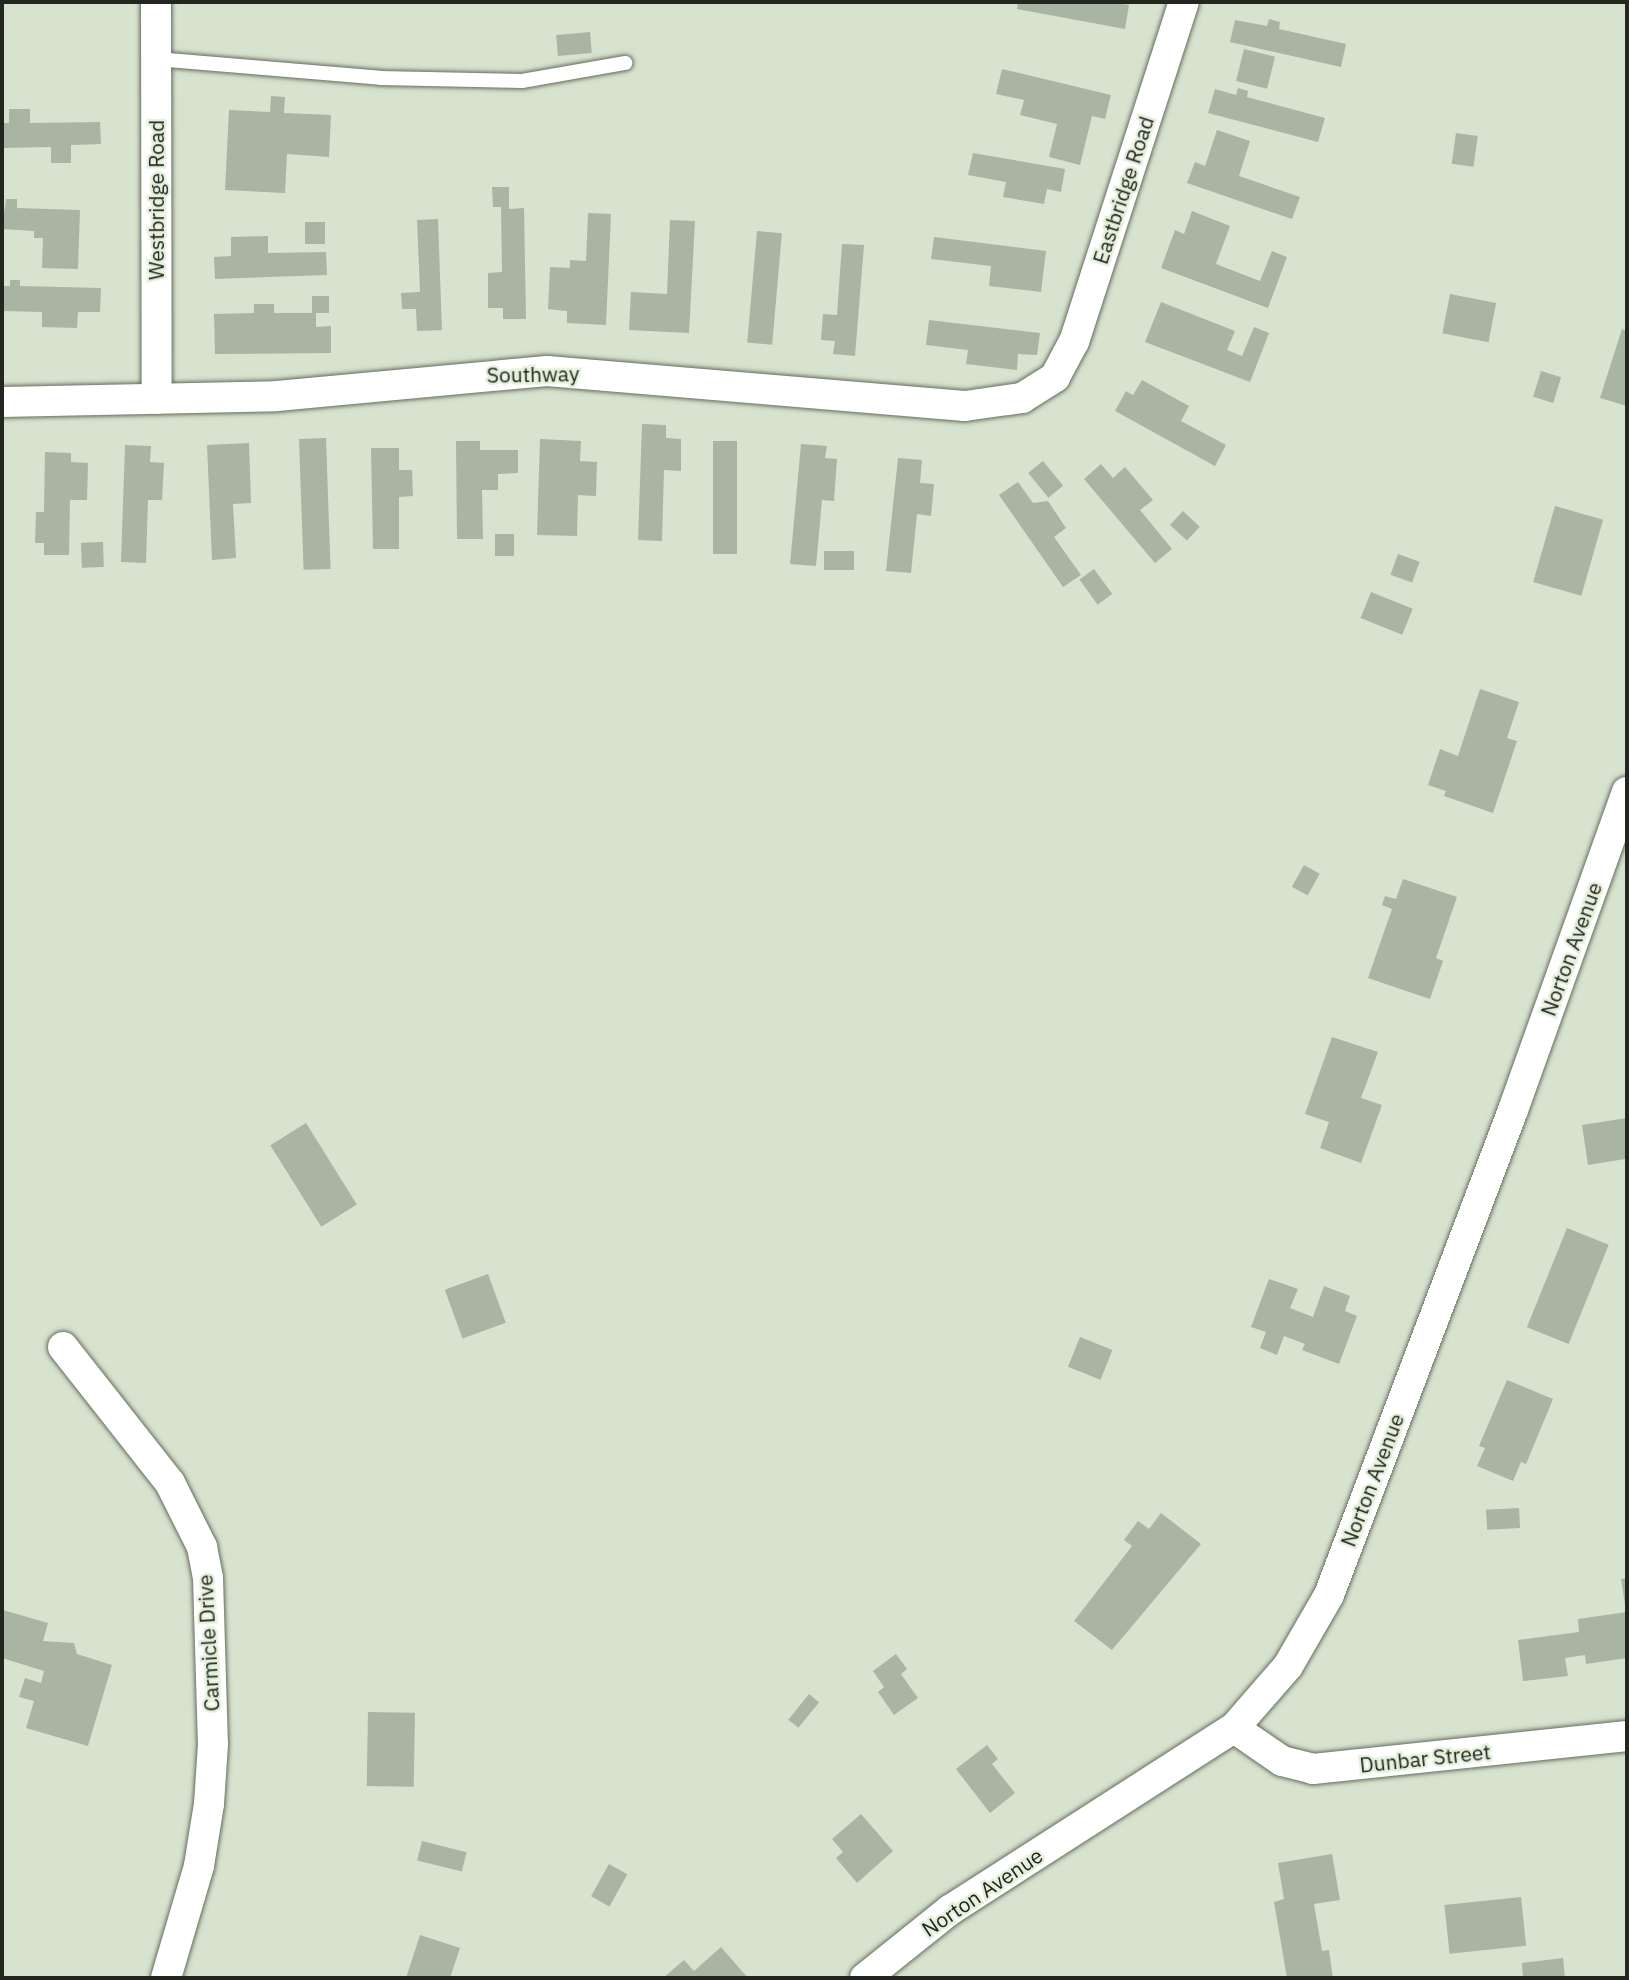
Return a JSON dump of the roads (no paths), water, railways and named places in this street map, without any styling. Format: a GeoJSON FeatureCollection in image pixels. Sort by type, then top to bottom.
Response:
{"type":"FeatureCollection","features":[{"type":"Feature","properties":{"kind":"street","name":"Westbridge Road"},"geometry":{"type":"LineString","coordinates":[[156,2],[157,399]]}},
{"type":"Feature","properties":{"kind":"street","name":"Eastbridge Road"},"geometry":{"type":"LineString","coordinates":[[1056,376],[1074,342],[1184,2]]}},
{"type":"Feature","properties":{"kind":"street","name":"Southway"},"geometry":{"type":"LineString","coordinates":[[2,402],[313,394],[547,371],[965,406],[1022,398],[1056,376]]}},
{"type":"Feature","properties":{"kind":"street","name":"Norton Avenue"},"geometry":{"type":"LineString","coordinates":[[864,1978],[950,1910],[1234,1728],[1288,1666],[1329,1595],[1508,1123],[1627,792]]}},
{"type":"Feature","properties":{"kind":"street","name":"Carmicle Drive"},"geometry":{"type":"LineString","coordinates":[[62,1347],[170,1483],[201,1547],[208,1578],[213,1744],[209,1804],[199,1866],[166,1978]]}},
{"type":"Feature","properties":{"kind":"street","name":"Dunbar Street"},"geometry":{"type":"LineString","coordinates":[[1234,1728],[1282,1761],[1313,1769],[1627,1737]]}},
{"type":"Feature","properties":{"kind":"lane"},"geometry":{"type":"LineString","coordinates":[[156,59],[380,78],[522,81],[625,63]]}}]}
